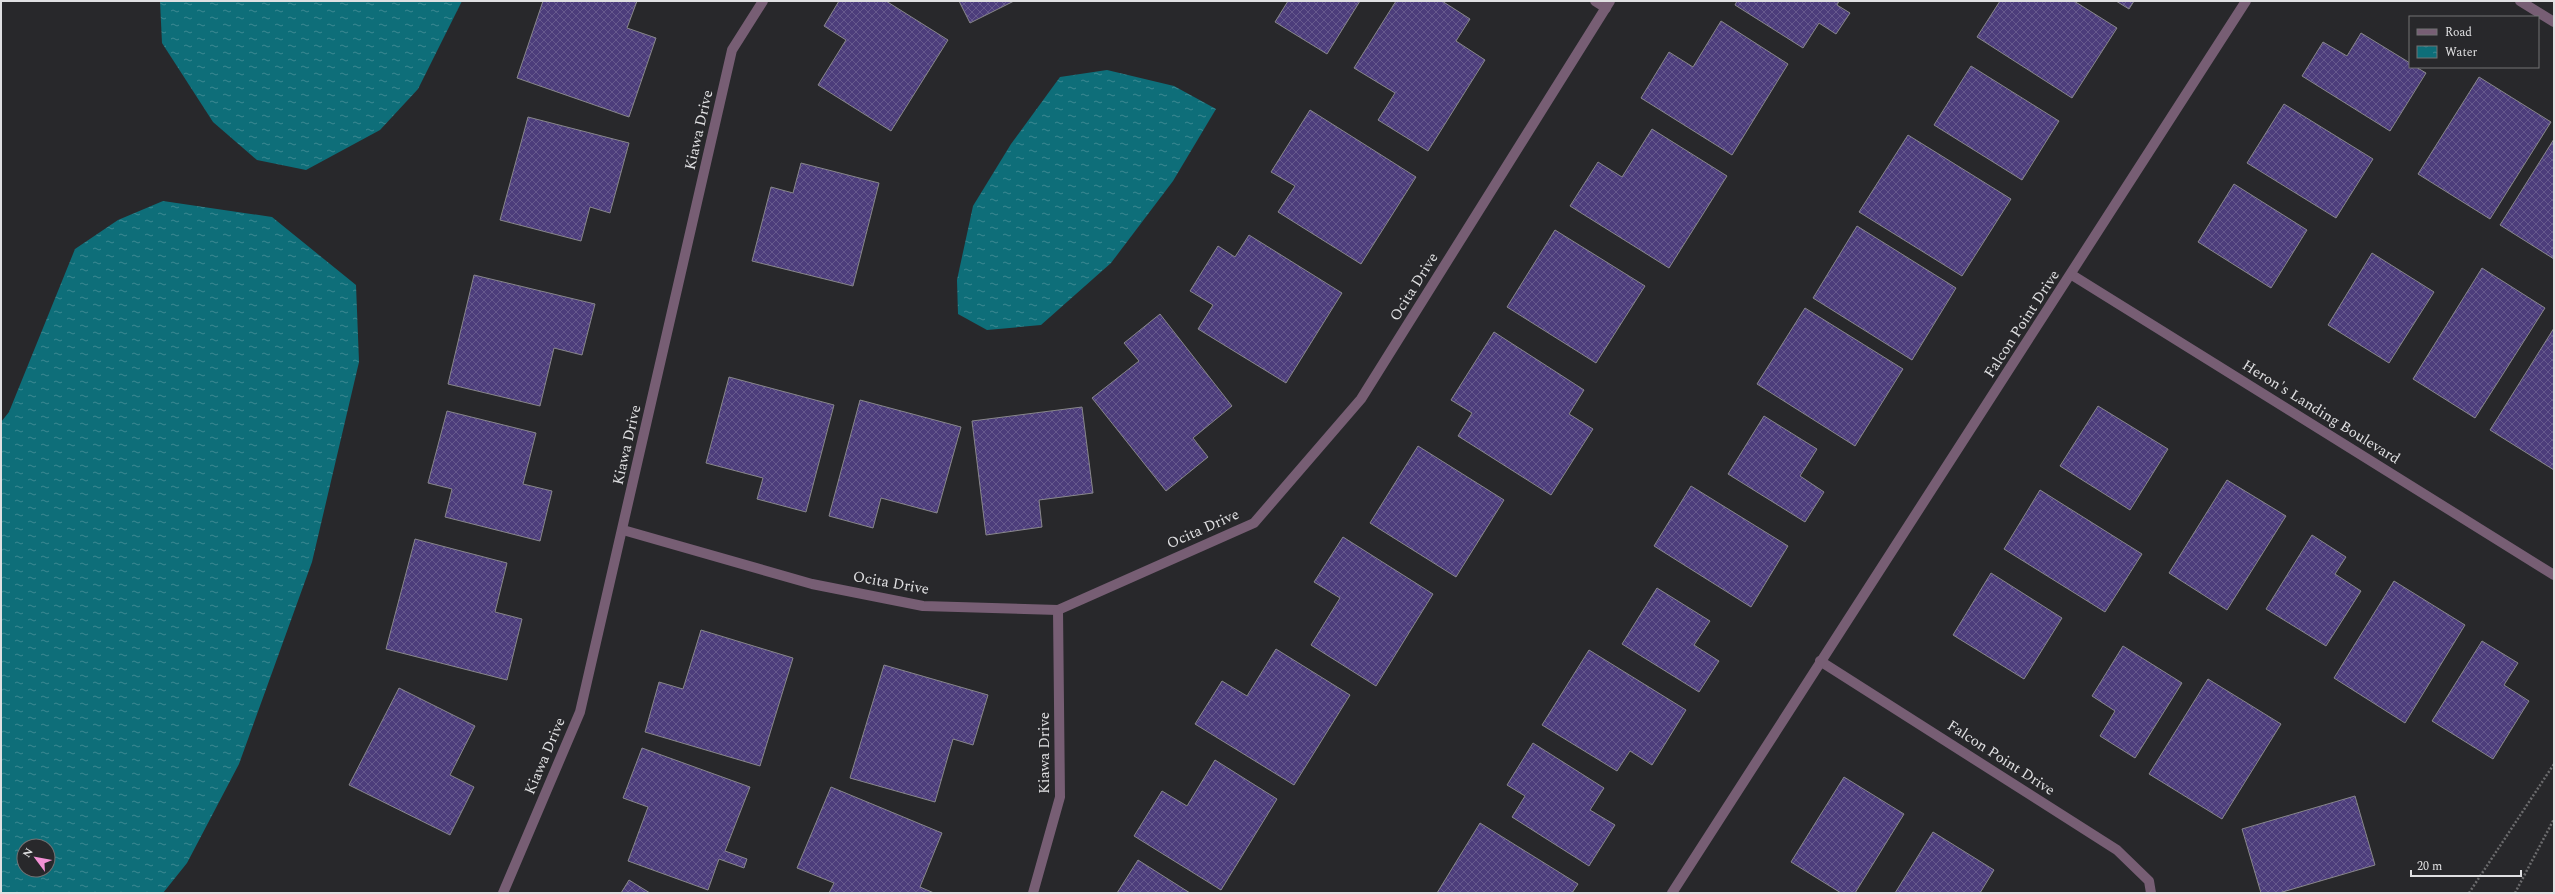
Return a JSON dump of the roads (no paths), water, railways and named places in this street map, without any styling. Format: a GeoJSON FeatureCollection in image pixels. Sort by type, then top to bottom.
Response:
{"type":"FeatureCollection","features":[{"type":"Feature","properties":{"kind":"street","name":"Kiawa Drive"},"geometry":{"type":"LineString","coordinates":[[503,893],[580,712],[732,50],[763,1]]}},
{"type":"Feature","properties":{"kind":"street"},"geometry":{"type":"LineString","coordinates":[[1595,1],[1608,5]]}},
{"type":"Feature","properties":{"kind":"street","name":"Falcon Point Drive"},"geometry":{"type":"LineString","coordinates":[[1672,893],[1820,661],[2072,274],[2246,1]]}},
{"type":"Feature","properties":{"kind":"street"},"geometry":{"type":"LineString","coordinates":[[2520,1],[2554,22]]}},
{"type":"Feature","properties":{"kind":"street","name":"Ocita Drive"},"geometry":{"type":"LineString","coordinates":[[623,530],[812,584],[923,606],[1058,610],[1254,523],[1362,399],[1608,5]]}},
{"type":"Feature","properties":{"kind":"street","name":"Heron's Landing Boulevard"},"geometry":{"type":"LineString","coordinates":[[2072,274],[2554,575]]}},
{"type":"Feature","properties":{"kind":"street","name":"Kiawa Drive"},"geometry":{"type":"LineString","coordinates":[[1033,893],[1060,797],[1058,610]]}},
{"type":"Feature","properties":{"kind":"street","name":"Falcon Point Drive"},"geometry":{"type":"LineString","coordinates":[[1820,661],[2116,850],[2149,881],[2151,893]]}},
{"type":"Feature","properties":{"kind":"water"},"geometry":{"type":"Polygon","coordinates":[[[160,1],[462,1],[418,89],[380,130],[306,170],[257,160],[213,122],[162,43],[160,1]]]}},
{"type":"Feature","properties":{"kind":"water"},"geometry":{"type":"Polygon","coordinates":[[[1107,70],[1174,86],[1216,109],[1173,181],[1111,263],[1041,325],[987,330],[958,314],[957,280],[973,206],[1011,144],[1060,77],[1107,70]]]}},
{"type":"Feature","properties":{"kind":"water"},"geometry":{"type":"Polygon","coordinates":[[[163,201],[272,217],[356,285],[359,362],[312,562],[239,764],[187,863],[163,893],[1,893],[1,422],[9,412],[75,249],[118,220],[163,201]]]}}]}
